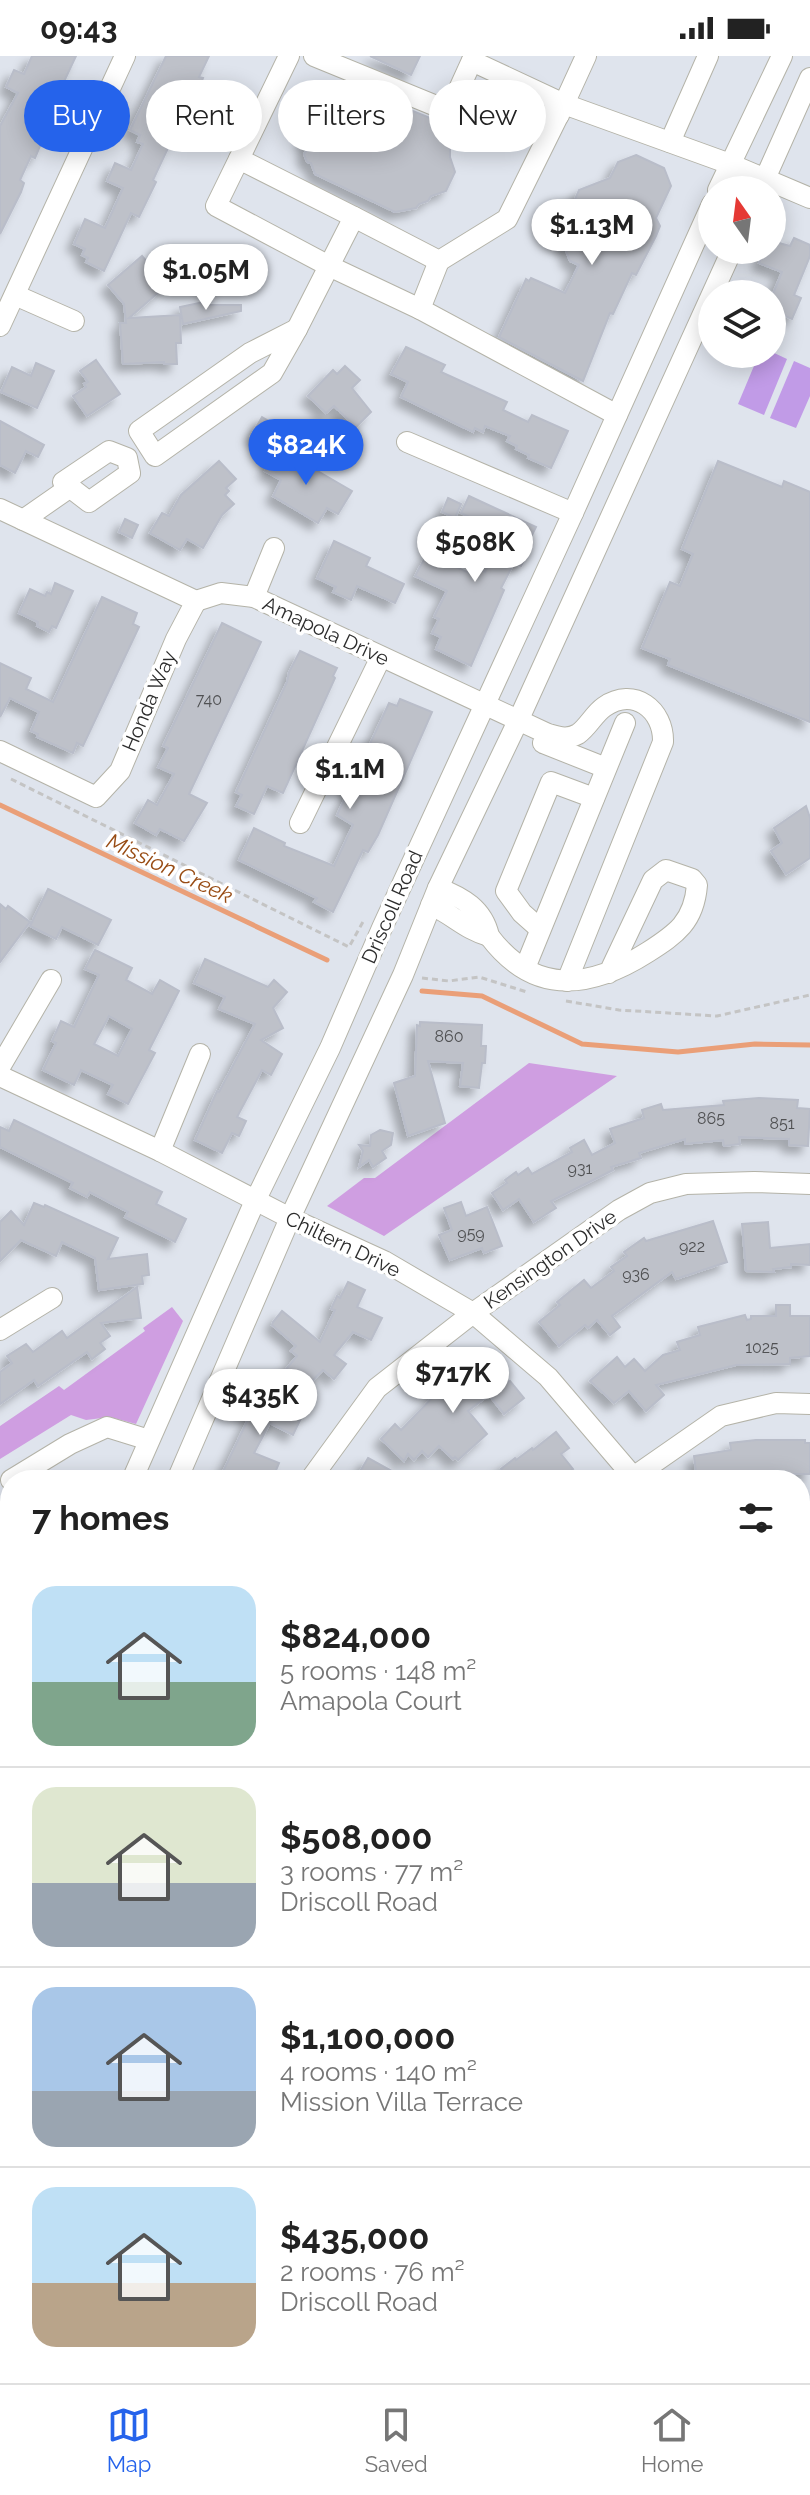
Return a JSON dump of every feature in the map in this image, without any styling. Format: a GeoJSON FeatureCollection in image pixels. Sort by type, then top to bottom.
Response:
{"type":"FeatureCollection","features":[{"type":"Feature","properties":{"kind":"street"},"geometry":{"type":"LineString","coordinates":[[0,326],[125,56]]}},
{"type":"Feature","properties":{"kind":"street"},"geometry":{"type":"LineString","coordinates":[[289,56],[216,206],[329,266],[420,309],[617,415]]}},
{"type":"Feature","properties":{"kind":"street"},"geometry":{"type":"LineString","coordinates":[[314,56],[429,103]]}},
{"type":"Feature","properties":{"kind":"street"},"geometry":{"type":"LineString","coordinates":[[420,309],[439,261],[507,219],[586,56]]}},
{"type":"Feature","properties":{"kind":"street"},"geometry":{"type":"LineString","coordinates":[[670,142],[708,56]]}},
{"type":"Feature","properties":{"kind":"street"},"geometry":{"type":"LineString","coordinates":[[724,176],[782,56]]}},
{"type":"Feature","properties":{"kind":"street"},"geometry":{"type":"LineString","coordinates":[[463,80],[473,58],[561,110],[670,142],[730,164],[748,176]]}},
{"type":"Feature","properties":{"kind":"street"},"geometry":{"type":"LineString","coordinates":[[766,176],[810,78]]}},
{"type":"Feature","properties":{"kind":"street"},"geometry":{"type":"LineString","coordinates":[[546,111],[561,110]]}},
{"type":"Feature","properties":{"kind":"street"},"geometry":{"type":"LineString","coordinates":[[239,159],[439,261]]}},
{"type":"Feature","properties":{"kind":"street"},"geometry":{"type":"LineString","coordinates":[[786,192],[810,198]]}},
{"type":"Feature","properties":{"kind":"street"},"geometry":{"type":"LineString","coordinates":[[297,329],[250,353],[139,431],[155,456],[272,373],[297,329],[354,217]]}},
{"type":"Feature","properties":{"kind":"street","name":"Driscoll Road"},"geometry":{"type":"LineString","coordinates":[[136,1470],[255,1201],[330,1048],[698,235]]}},
{"type":"Feature","properties":{"kind":"street","name":"Driscoll Road"},"geometry":{"type":"LineString","coordinates":[[181,1470],[290,1218],[726,264]]}},
{"type":"Feature","properties":{"kind":"street"},"geometry":{"type":"LineString","coordinates":[[15,295],[74,321]]}},
{"type":"Feature","properties":{"kind":"street"},"geometry":{"type":"LineString","coordinates":[[407,442],[573,513]]}},
{"type":"Feature","properties":{"kind":"street"},"geometry":{"type":"LineString","coordinates":[[127,458],[147,444]]}},
{"type":"Feature","properties":{"kind":"street"},"geometry":{"type":"LineString","coordinates":[[109,451],[127,458],[130,473],[89,502],[63,482],[109,451]]}},
{"type":"Feature","properties":{"kind":"street"},"geometry":{"type":"LineString","coordinates":[[23,520],[69,488]]}},
{"type":"Feature","properties":{"kind":"street"},"geometry":{"type":"LineString","coordinates":[[0,509],[196,601]]}},
{"type":"Feature","properties":{"kind":"street"},"geometry":{"type":"LineString","coordinates":[[254,597],[274,548]]}},
{"type":"Feature","properties":{"kind":"street","name":"Amapola Drive"},"geometry":{"type":"LineString","coordinates":[[196,601],[221,593],[254,597],[540,732]]}},
{"type":"Feature","properties":{"kind":"street","name":"Honda Way"},"geometry":{"type":"LineString","coordinates":[[0,751],[96,797],[120,771],[176,639],[196,601]]}},
{"type":"Feature","properties":{"kind":"street"},"geometry":{"type":"LineString","coordinates":[[300,823],[381,657]]}},
{"type":"Feature","properties":{"kind":"street"},"geometry":{"type":"LineString","coordinates":[[540,732],[564,739],[579,733],[603,707],[619,699],[640,702],[657,713],[664,728],[663,742],[567,981]]}},
{"type":"Feature","properties":{"kind":"street"},"geometry":{"type":"LineString","coordinates":[[525,968],[625,723]]}},
{"type":"Feature","properties":{"kind":"street"},"geometry":{"type":"LineString","coordinates":[[540,732],[543,744],[606,768]]}},
{"type":"Feature","properties":{"kind":"street"},"geometry":{"type":"LineString","coordinates":[[540,929],[522,913],[506,891],[551,782],[594,798]]}},
{"type":"Feature","properties":{"kind":"street"},"geometry":{"type":"LineString","coordinates":[[435,897],[472,931],[489,936],[500,951],[525,968],[567,981],[601,977],[627,965],[681,930],[696,894],[697,885],[692,879],[666,870],[653,880],[609,973]]}},
{"type":"Feature","properties":{"kind":"street"},"geometry":{"type":"LineString","coordinates":[[0,1067],[51,980]]}},
{"type":"Feature","properties":{"kind":"street"},"geometry":{"type":"LineString","coordinates":[[160,1151],[200,1054]]}},
{"type":"Feature","properties":{"kind":"street","name":"Chiltern Drive"},"geometry":{"type":"LineString","coordinates":[[0,1076],[384,1261],[473,1313],[548,1377],[625,1470]]}},
{"type":"Feature","properties":{"kind":"street","name":"Kensington Drive"},"geometry":{"type":"LineString","coordinates":[[317,1470],[377,1388],[473,1313],[619,1210],[650,1193],[686,1184],[810,1184]]}},
{"type":"Feature","properties":{"kind":"street"},"geometry":{"type":"LineString","coordinates":[[0,1330],[52,1298]]}},
{"type":"Feature","properties":{"kind":"street"},"geometry":{"type":"LineString","coordinates":[[645,1470],[721,1416],[776,1403],[810,1404]]}},
{"type":"Feature","properties":{"kind":"street"},"geometry":{"type":"LineString","coordinates":[[27,1470],[70,1444],[107,1427],[149,1440]]}},
{"type":"Feature","properties":{"kind":"path"},"geometry":{"type":"LineString","coordinates":[[0,773],[349,947],[363,920],[368,922]]}},
{"type":"Feature","properties":{"kind":"shaded area"},"geometry":{"type":"Polygon","coordinates":[[[794,361],[810,368],[810,396],[796,428],[770,418],[794,361]]]}},
{"type":"Feature","properties":{"kind":"shaded area"},"geometry":{"type":"Polygon","coordinates":[[[753,368],[783,368],[764,415],[738,404],[753,368]]]}},
{"type":"Feature","properties":{"kind":"shaded area"},"geometry":{"type":"Polygon","coordinates":[[[529,1063],[617,1076],[384,1236],[327,1206],[364,1178],[375,1178],[529,1063]]]}},
{"type":"Feature","properties":{"kind":"shaded area"},"geometry":{"type":"Polygon","coordinates":[[[172,1307],[183,1321],[136,1424],[110,1417],[86,1420],[71,1415],[0,1459],[0,1426],[59,1386],[64,1390],[145,1331],[143,1328],[172,1307]]]}},
{"type":"Feature","properties":{"kind":"building"},"geometry":{"type":"Polygon","coordinates":[[[32,56],[76,56],[65,80],[24,80],[24,152],[37,152],[35,158],[31,156],[20,180],[24,183],[21,192],[0,234],[0,126],[18,93],[6,87],[14,70],[24,74],[32,56]]]}},
{"type":"Feature","properties":{"kind":"building"},"geometry":{"type":"Polygon","coordinates":[[[166,56],[209,56],[199,77],[202,80],[154,80],[166,56]]]}},
{"type":"Feature","properties":{"kind":"building"},"geometry":{"type":"Polygon","coordinates":[[[370,56],[420,56],[411,75],[370,56]]]}},
{"type":"Feature","properties":{"kind":"building"},"geometry":{"type":"Polygon","coordinates":[[[146,97],[146,152],[166,152],[139,217],[131,213],[104,271],[86,262],[88,258],[82,255],[85,249],[74,244],[85,219],[105,228],[123,188],[107,181],[115,163],[131,170],[143,144],[137,142],[140,135],[130,130],[146,97]]]}},
{"type":"Feature","properties":{"kind":"building"},"geometry":{"type":"Polygon","coordinates":[[[413,111],[429,118],[429,152],[450,152],[455,172],[446,191],[431,196],[416,208],[395,212],[315,174],[304,154],[413,152],[413,111]]]}},
{"type":"Feature","properties":{"kind":"building"},"geometry":{"type":"Polygon","coordinates":[[[636,155],[664,168],[671,186],[656,218],[660,226],[656,236],[636,275],[632,273],[613,314],[610,313],[583,381],[499,337],[526,279],[529,281],[531,278],[565,293],[579,265],[570,261],[558,230],[566,220],[579,190],[610,178],[618,162],[636,155]]]}},
{"type":"Feature","properties":{"kind":"building"},"geometry":{"type":"Polygon","coordinates":[[[794,238],[810,245],[810,256],[794,295],[801,298],[792,319],[786,316],[786,280],[779,280],[782,272],[762,264],[786,264],[786,245],[790,246],[794,238]]]}},
{"type":"Feature","properties":{"kind":"building"},"geometry":{"type":"Polygon","coordinates":[[[142,256],[167,285],[129,318],[180,315],[181,343],[176,343],[177,364],[123,364],[120,323],[126,323],[124,304],[108,285],[142,256]]]}},
{"type":"Feature","properties":{"kind":"building"},"geometry":{"type":"Polygon","coordinates":[[[204,302],[204,305],[241,305],[241,311],[183,324],[180,307],[204,302]]]}},
{"type":"Feature","properties":{"kind":"building"},"geometry":{"type":"Polygon","coordinates":[[[406,347],[445,365],[441,372],[507,402],[503,410],[528,422],[532,415],[568,431],[551,468],[516,449],[517,446],[507,441],[510,436],[485,426],[483,432],[475,428],[473,432],[401,397],[408,382],[391,374],[406,347]]]}},
{"type":"Feature","properties":{"kind":"building"},"geometry":{"type":"Polygon","coordinates":[[[96,360],[120,394],[87,416],[73,396],[88,382],[80,371],[96,360]]]}},
{"type":"Feature","properties":{"kind":"building"},"geometry":{"type":"Polygon","coordinates":[[[36,363],[54,371],[37,408],[1,392],[12,367],[31,376],[36,363]]]}},
{"type":"Feature","properties":{"kind":"building"},"geometry":{"type":"Polygon","coordinates":[[[345,366],[360,380],[352,388],[371,412],[356,427],[334,406],[326,413],[308,396],[333,370],[337,374],[345,366]]]}},
{"type":"Feature","properties":{"kind":"building"},"geometry":{"type":"Polygon","coordinates":[[[262,417],[284,430],[273,449],[251,436],[262,417]]]}},
{"type":"Feature","properties":{"kind":"building"},"geometry":{"type":"Polygon","coordinates":[[[0,421],[44,445],[38,457],[26,451],[15,473],[0,465],[0,421]]]}},
{"type":"Feature","properties":{"kind":"building"},"geometry":{"type":"Polygon","coordinates":[[[278,448],[352,491],[338,514],[327,508],[318,523],[273,496],[281,480],[265,471],[278,448]]]}},
{"type":"Feature","properties":{"kind":"building"},"geometry":{"type":"Polygon","coordinates":[[[219,461],[236,479],[226,488],[229,491],[225,495],[234,504],[222,515],[203,548],[187,539],[180,550],[150,533],[162,513],[169,516],[181,495],[219,461]]]}},
{"type":"Feature","properties":{"kind":"building"},"geometry":{"type":"Polygon","coordinates":[[[718,461],[782,487],[784,481],[810,492],[810,722],[668,665],[670,659],[642,648],[670,582],[680,586],[693,554],[682,549],[718,461]]]}},
{"type":"Feature","properties":{"kind":"building"},"geometry":{"type":"Polygon","coordinates":[[[469,496],[536,527],[528,543],[532,545],[521,566],[514,563],[501,588],[504,590],[471,666],[436,649],[441,637],[432,633],[439,619],[434,617],[447,591],[415,576],[427,554],[469,573],[472,567],[485,572],[503,533],[461,513],[469,496]]]}},
{"type":"Feature","properties":{"kind":"building"},"geometry":{"type":"Polygon","coordinates":[[[448,498],[461,504],[455,518],[442,512],[448,498]]]}},
{"type":"Feature","properties":{"kind":"building"},"geometry":{"type":"Polygon","coordinates":[[[125,519],[138,525],[132,538],[119,532],[125,519]]]}},
{"type":"Feature","properties":{"kind":"building"},"geometry":{"type":"Polygon","coordinates":[[[334,541],[370,558],[366,566],[404,584],[395,603],[357,586],[351,600],[333,592],[336,587],[317,578],[334,541]]]}},
{"type":"Feature","properties":{"kind":"building"},"geometry":{"type":"Polygon","coordinates":[[[55,583],[73,591],[56,628],[52,626],[49,632],[37,626],[38,622],[19,613],[30,589],[45,596],[47,592],[51,594],[55,583]]]}},
{"type":"Feature","properties":{"kind":"building"},"geometry":{"type":"Polygon","coordinates":[[[102,597],[137,613],[133,624],[139,627],[83,746],[77,743],[73,753],[37,737],[38,734],[31,731],[39,712],[10,698],[0,717],[0,663],[31,678],[26,689],[53,702],[102,597]]]}},
{"type":"Feature","properties":{"kind":"building"},"geometry":{"type":"Polygon","coordinates":[[[222,623],[261,642],[189,794],[207,803],[184,841],[160,829],[156,835],[135,823],[148,800],[157,805],[174,774],[158,767],[168,748],[163,746],[222,623]]]}},
{"type":"Feature","properties":{"kind":"building"},"geometry":{"type":"Polygon","coordinates":[[[300,651],[337,668],[335,678],[283,793],[267,786],[254,814],[236,806],[242,795],[236,792],[300,651]]]}},
{"type":"Feature","properties":{"kind":"building"},"geometry":{"type":"Polygon","coordinates":[[[400,699],[432,712],[378,835],[368,852],[363,850],[333,912],[314,902],[317,898],[239,860],[254,828],[285,843],[284,846],[334,866],[353,825],[337,815],[389,703],[397,706],[400,699]]]}},
{"type":"Feature","properties":{"kind":"building"},"geometry":{"type":"Polygon","coordinates":[[[806,806],[810,818],[810,858],[786,874],[771,851],[782,843],[774,828],[806,806]]]}},
{"type":"Feature","properties":{"kind":"building"},"geometry":{"type":"Polygon","coordinates":[[[48,889],[111,920],[98,945],[62,927],[56,939],[30,926],[48,889]]]}},
{"type":"Feature","properties":{"kind":"building"},"geometry":{"type":"Polygon","coordinates":[[[0,904],[6,909],[8,906],[30,922],[0,962],[0,904]]]}},
{"type":"Feature","properties":{"kind":"building"},"geometry":{"type":"Polygon","coordinates":[[[95,950],[132,968],[126,980],[152,994],[160,980],[179,991],[149,1050],[155,1053],[128,1104],[108,1094],[113,1085],[81,1070],[74,1085],[43,1070],[56,1043],[52,1041],[61,1021],[74,1027],[99,975],[85,969],[95,950]],[[109,1016],[94,1044],[118,1056],[132,1029],[109,1016]]]}},
{"type":"Feature","properties":{"kind":"building"},"geometry":{"type":"Polygon","coordinates":[[[205,959],[268,987],[274,980],[287,992],[273,1008],[283,1028],[261,1040],[282,1054],[271,1075],[262,1070],[237,1117],[246,1121],[239,1136],[232,1133],[222,1153],[195,1140],[217,1091],[255,1024],[219,1009],[225,997],[194,983],[205,959]]]}},
{"type":"Feature","properties":{"kind":"building"},"geometry":{"type":"Polygon","coordinates":[[[420,1022],[482,1025],[481,1046],[486,1046],[485,1063],[482,1063],[479,1088],[460,1086],[463,1063],[428,1061],[445,1123],[408,1136],[394,1083],[415,1076],[417,1025],[420,1026],[420,1022]]]}},
{"type":"Feature","properties":{"kind":"building"},"geometry":{"type":"Polygon","coordinates":[[[759,1098],[798,1100],[797,1108],[810,1109],[808,1146],[789,1145],[789,1139],[739,1137],[740,1144],[724,1146],[723,1140],[685,1144],[685,1139],[639,1153],[641,1158],[611,1167],[613,1170],[551,1201],[556,1208],[534,1222],[519,1199],[503,1210],[492,1193],[516,1172],[518,1175],[528,1168],[532,1174],[572,1152],[570,1148],[584,1140],[592,1155],[615,1143],[610,1129],[644,1118],[642,1110],[661,1104],[663,1110],[724,1105],[723,1101],[759,1098]]]}},
{"type":"Feature","properties":{"kind":"building"},"geometry":{"type":"Polygon","coordinates":[[[14,1120],[162,1192],[156,1204],[186,1219],[175,1242],[125,1217],[128,1212],[90,1192],[87,1197],[70,1188],[73,1183],[0,1147],[0,1127],[9,1131],[14,1120]]]}},
{"type":"Feature","properties":{"kind":"building"},"geometry":{"type":"Polygon","coordinates":[[[380,1130],[393,1133],[391,1145],[382,1151],[386,1158],[373,1167],[369,1160],[359,1167],[363,1151],[359,1145],[370,1146],[371,1135],[380,1130]]]}},
{"type":"Feature","properties":{"kind":"building"},"geometry":{"type":"Polygon","coordinates":[[[461,1202],[466,1216],[487,1207],[502,1246],[484,1253],[482,1248],[450,1260],[439,1235],[452,1230],[444,1208],[461,1202]]]}},
{"type":"Feature","properties":{"kind":"building"},"geometry":{"type":"Polygon","coordinates":[[[34,1203],[118,1238],[108,1259],[147,1254],[149,1275],[142,1276],[143,1284],[99,1290],[95,1258],[62,1242],[56,1256],[21,1240],[0,1261],[0,1222],[11,1211],[24,1225],[34,1203]]]}},
{"type":"Feature","properties":{"kind":"building"},"geometry":{"type":"Polygon","coordinates":[[[713,1221],[727,1262],[676,1279],[672,1272],[612,1316],[620,1327],[610,1335],[597,1320],[588,1328],[585,1325],[559,1346],[539,1322],[584,1280],[591,1288],[614,1271],[611,1267],[627,1256],[624,1252],[644,1238],[646,1241],[713,1221]]]}},
{"type":"Feature","properties":{"kind":"building"},"geometry":{"type":"Polygon","coordinates":[[[768,1222],[770,1248],[810,1244],[810,1265],[791,1264],[791,1267],[773,1269],[774,1272],[746,1271],[742,1224],[768,1222]]]}},
{"type":"Feature","properties":{"kind":"building"},"geometry":{"type":"Polygon","coordinates":[[[348,1282],[365,1290],[357,1307],[382,1318],[371,1340],[353,1332],[334,1355],[346,1364],[334,1379],[323,1370],[303,1390],[283,1373],[297,1356],[291,1351],[296,1346],[272,1325],[273,1322],[282,1311],[320,1342],[335,1310],[331,1309],[337,1296],[340,1298],[348,1282]]]}},
{"type":"Feature","properties":{"kind":"building"},"geometry":{"type":"Polygon","coordinates":[[[137,1287],[141,1318],[101,1323],[110,1336],[100,1343],[105,1349],[92,1359],[87,1352],[38,1386],[34,1380],[0,1404],[0,1372],[12,1363],[7,1356],[26,1344],[33,1352],[62,1331],[67,1338],[137,1287]]]}},
{"type":"Feature","properties":{"kind":"building"},"geometry":{"type":"Polygon","coordinates":[[[776,1305],[790,1305],[790,1316],[810,1316],[810,1356],[790,1358],[790,1364],[736,1365],[656,1385],[664,1395],[646,1411],[629,1391],[614,1403],[590,1381],[617,1357],[625,1367],[634,1359],[645,1371],[663,1355],[680,1350],[677,1342],[700,1335],[698,1327],[745,1315],[747,1320],[751,1316],[776,1316],[776,1305]]]}},
{"type":"Feature","properties":{"kind":"building"},"geometry":{"type":"Polygon","coordinates":[[[483,1361],[496,1378],[501,1374],[524,1398],[504,1414],[489,1395],[468,1411],[487,1434],[458,1460],[439,1446],[428,1457],[422,1451],[414,1460],[408,1454],[404,1461],[381,1439],[395,1424],[401,1430],[438,1392],[435,1388],[466,1363],[472,1371],[483,1361]]]}},
{"type":"Feature","properties":{"kind":"building"},"geometry":{"type":"Polygon","coordinates":[[[260,1389],[304,1412],[293,1435],[270,1423],[254,1453],[279,1463],[276,1470],[224,1470],[250,1415],[242,1410],[249,1397],[254,1400],[260,1389]]]}},
{"type":"Feature","properties":{"kind":"building"},"geometry":{"type":"Polygon","coordinates":[[[556,1432],[569,1448],[561,1454],[573,1469],[501,1469],[556,1432]]]}},
{"type":"Feature","properties":{"kind":"building"},"geometry":{"type":"Polygon","coordinates":[[[805,1440],[805,1443],[810,1443],[810,1470],[696,1470],[694,1456],[731,1450],[730,1443],[805,1440]]]}},
{"type":"Feature","properties":{"kind":"building"},"geometry":{"type":"Polygon","coordinates":[[[368,1458],[390,1470],[361,1470],[368,1458]]]}},
{"type":"Feature","properties":{"kind":"waterway","name":"Mission Creek"},"geometry":{"type":"LineString","coordinates":[[0,805],[327,960]]}},
{"type":"Feature","properties":{"kind":"waterway","name":"Mission Creek"},"geometry":{"type":"LineString","coordinates":[[422,991],[482,996],[582,1044],[678,1052],[755,1044],[810,1045]]}}]}
